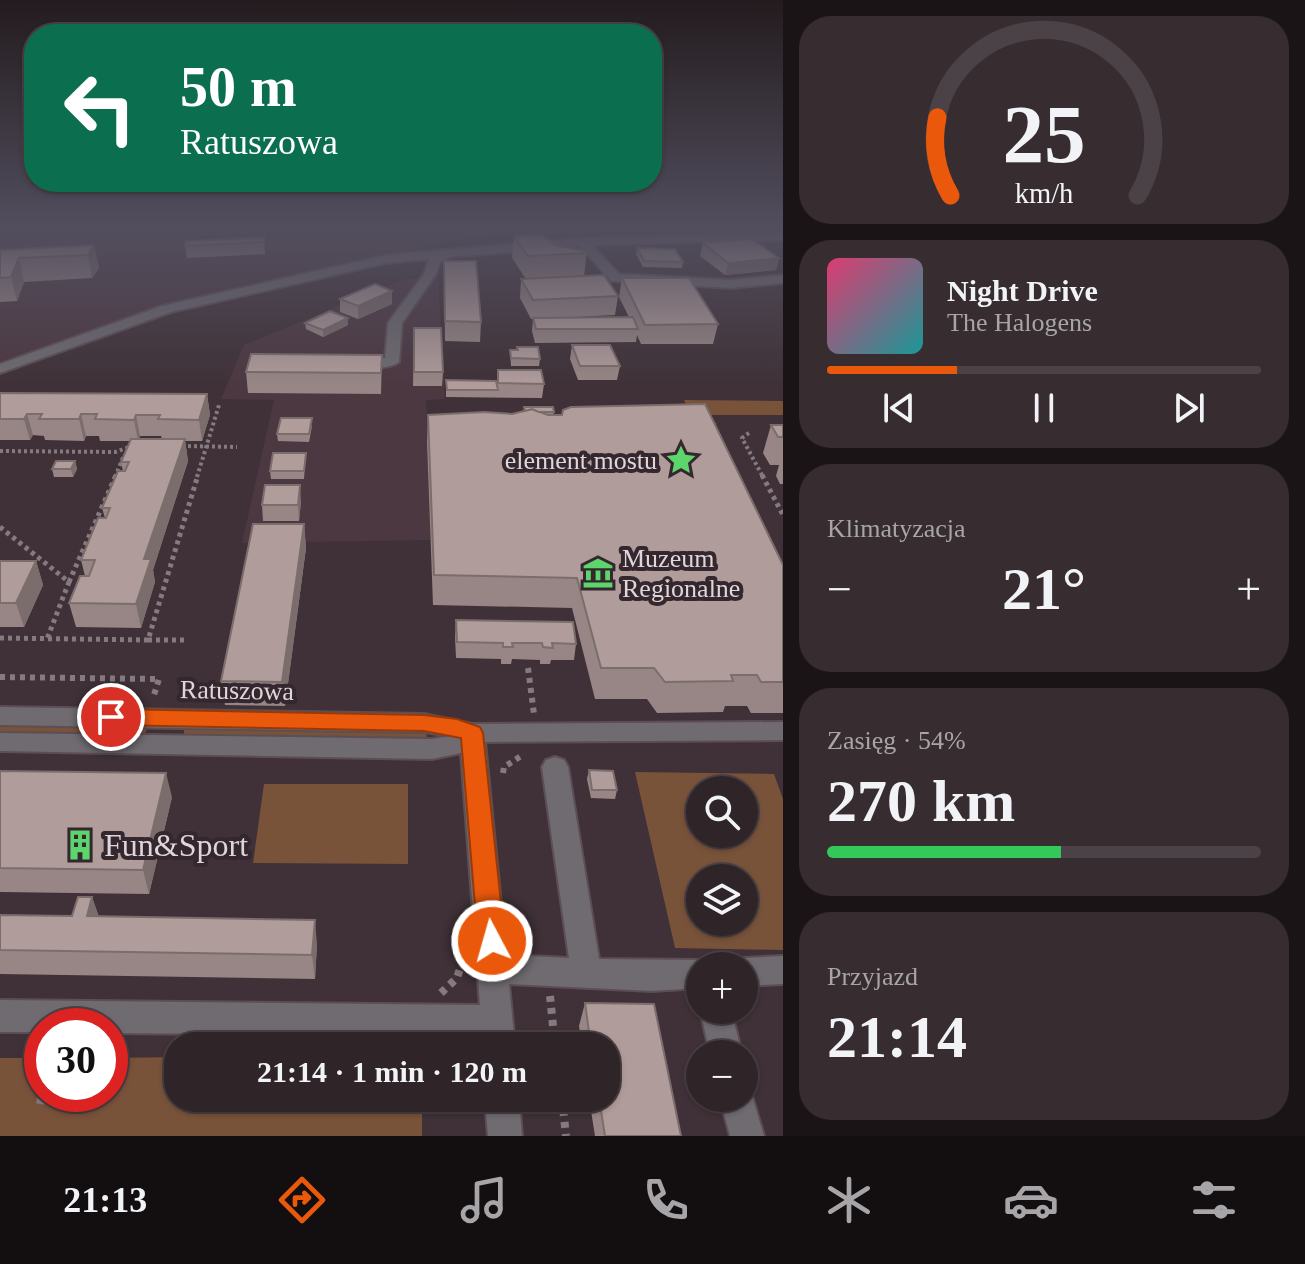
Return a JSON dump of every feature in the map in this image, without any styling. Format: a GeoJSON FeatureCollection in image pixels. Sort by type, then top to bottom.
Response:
{"type":"FeatureCollection","features":[{"type":"Feature","properties":{"kind":"street"},"geometry":{"type":"LineString","coordinates":[[0,369],[132,320],[216,296],[295,279]]}},
{"type":"Feature","properties":{"kind":"street"},"geometry":{"type":"LineString","coordinates":[[345,362],[392,362],[395,323],[426,279]]}},
{"type":"Feature","properties":{"kind":"street"},"geometry":{"type":"LineString","coordinates":[[642,279],[731,284],[783,279]]}},
{"type":"Feature","properties":{"kind":"street","name":"Ratuszowa"},"geometry":{"type":"LineString","coordinates":[[0,716],[424,723],[472,733],[783,731]]}},
{"type":"Feature","properties":{"kind":"street"},"geometry":{"type":"LineString","coordinates":[[472,733],[498,1032]]}},
{"type":"Feature","properties":{"kind":"street","name":"Ratuszowa"},"geometry":{"type":"LineString","coordinates":[[0,742],[432,749],[457,745],[472,733]]}},
{"type":"Feature","properties":{"kind":"street"},"geometry":{"type":"LineString","coordinates":[[545,761],[586,973]]}},
{"type":"Feature","properties":{"kind":"street"},"geometry":{"type":"LineString","coordinates":[[494,969],[652,976],[686,975]]}},
{"type":"Feature","properties":{"kind":"street"},"geometry":{"type":"LineString","coordinates":[[758,971],[783,970]]}},
{"type":"Feature","properties":{"kind":"street"},"geometry":{"type":"LineString","coordinates":[[0,1016],[443,1032]]}},
{"type":"Feature","properties":{"kind":"street"},"geometry":{"type":"LineString","coordinates":[[503,1112],[505,1136]]}},
{"type":"Feature","properties":{"kind":"street"},"geometry":{"type":"LineString","coordinates":[[741,1112],[747,1136]]}},
{"type":"Feature","properties":{"kind":"path"},"geometry":{"type":"LineString","coordinates":[[148,640],[219,405]]}},
{"type":"Feature","properties":{"kind":"path"},"geometry":{"type":"LineString","coordinates":[[749,433],[742,438],[783,515]]}},
{"type":"Feature","properties":{"kind":"path"},"geometry":{"type":"LineString","coordinates":[[0,451],[115,452],[131,446],[146,446]]}},
{"type":"Feature","properties":{"kind":"path"},"geometry":{"type":"LineString","coordinates":[[176,446],[237,447]]}},
{"type":"Feature","properties":{"kind":"path"},"geometry":{"type":"LineString","coordinates":[[47,639],[124,455]]}},
{"type":"Feature","properties":{"kind":"path"},"geometry":{"type":"LineString","coordinates":[[0,527],[69,582]]}},
{"type":"Feature","properties":{"kind":"path"},"geometry":{"type":"LineString","coordinates":[[0,638],[186,640]]}},
{"type":"Feature","properties":{"kind":"path"},"geometry":{"type":"LineString","coordinates":[[528,668],[534,715]]}},
{"type":"Feature","properties":{"kind":"path"},"geometry":{"type":"LineString","coordinates":[[0,677],[159,679],[150,707]]}},
{"type":"Feature","properties":{"kind":"path"},"geometry":{"type":"LineString","coordinates":[[500,782],[504,767],[521,756],[545,761]]}},
{"type":"Feature","properties":{"kind":"path"},"geometry":{"type":"LineString","coordinates":[[428,998],[440,995],[457,978],[463,960]]}},
{"type":"Feature","properties":{"kind":"path"},"geometry":{"type":"LineString","coordinates":[[563,1112],[566,1136]]}},
{"type":"Feature","properties":{"kind":"shaded area"},"geometry":{"type":"Polygon","coordinates":[[[0,279],[271,279],[140,313],[0,362],[0,279]]]}},
{"type":"Feature","properties":{"kind":"shaded area"},"geometry":{"type":"Polygon","coordinates":[[[404,279],[438,279],[445,399],[426,400],[431,540],[242,543],[274,400],[221,399],[244,345],[404,279]]]}},
{"type":"Feature","properties":{"kind":"shaded area"},"geometry":{"type":"Polygon","coordinates":[[[684,400],[783,401],[783,415],[705,415],[717,424],[695,424],[684,400]]]}},
{"type":"Feature","properties":{"kind":"shaded area"},"geometry":{"type":"Polygon","coordinates":[[[0,723],[149,725],[143,738],[0,736],[0,723]]]}},
{"type":"Feature","properties":{"kind":"shaded area"},"geometry":{"type":"Polygon","coordinates":[[[184,727],[424,731],[427,736],[425,741],[184,736],[184,727]]]}},
{"type":"Feature","properties":{"kind":"shaded area"},"geometry":{"type":"Polygon","coordinates":[[[635,772],[774,774],[783,799],[783,950],[675,948],[635,772]]]}},
{"type":"Feature","properties":{"kind":"shaded area"},"geometry":{"type":"Polygon","coordinates":[[[264,784],[408,784],[408,864],[253,863],[264,784]]]}},
{"type":"Feature","properties":{"kind":"shaded area"},"geometry":{"type":"Polygon","coordinates":[[[164,1057],[164,1112],[422,1112],[422,1136],[0,1136],[0,1058],[24,1058],[24,1112],[128,1112],[128,1058],[164,1057]]]}},
{"type":"Feature","properties":{"kind":"building"},"geometry":{"type":"Polygon","coordinates":[[[444,279],[477,279],[481,322],[445,321],[444,279]]]}},
{"type":"Feature","properties":{"kind":"building"},"geometry":{"type":"Polygon","coordinates":[[[521,279],[607,279],[618,296],[533,300],[521,279]]]}},
{"type":"Feature","properties":{"kind":"building"},"geometry":{"type":"Polygon","coordinates":[[[622,279],[690,279],[718,324],[645,325],[622,279]]]}},
{"type":"Feature","properties":{"kind":"building"},"geometry":{"type":"Polygon","coordinates":[[[375,284],[392,291],[358,306],[340,299],[375,284]]]}},
{"type":"Feature","properties":{"kind":"building"},"geometry":{"type":"Polygon","coordinates":[[[330,311],[348,318],[323,330],[305,323],[330,311]]]}},
{"type":"Feature","properties":{"kind":"building"},"geometry":{"type":"Polygon","coordinates":[[[633,317],[638,329],[536,329],[533,318],[633,317]]]}},
{"type":"Feature","properties":{"kind":"building"},"geometry":{"type":"Polygon","coordinates":[[[414,328],[441,328],[443,372],[414,372],[414,328]]]}},
{"type":"Feature","properties":{"kind":"building"},"geometry":{"type":"Polygon","coordinates":[[[572,345],[610,345],[620,366],[580,366],[572,345]]]}},
{"type":"Feature","properties":{"kind":"building"},"geometry":{"type":"Polygon","coordinates":[[[517,347],[538,347],[540,359],[511,358],[510,350],[518,350],[517,347]]]}},
{"type":"Feature","properties":{"kind":"building"},"geometry":{"type":"Polygon","coordinates":[[[251,354],[382,355],[381,373],[246,372],[251,354]]]}},
{"type":"Feature","properties":{"kind":"building"},"geometry":{"type":"Polygon","coordinates":[[[498,370],[541,370],[544,384],[498,383],[498,370]]]}},
{"type":"Feature","properties":{"kind":"building"},"geometry":{"type":"Polygon","coordinates":[[[446,380],[496,381],[498,390],[447,390],[446,380]]]}},
{"type":"Feature","properties":{"kind":"building"},"geometry":{"type":"Polygon","coordinates":[[[0,393],[207,394],[199,420],[136,415],[134,420],[95,419],[97,414],[81,414],[79,419],[39,419],[42,414],[27,414],[24,419],[0,419],[0,393]]]}},
{"type":"Feature","properties":{"kind":"building","name":"Muzeum Regionalne"},"geometry":{"type":"Polygon","coordinates":[[[705,404],[783,565],[783,682],[761,682],[757,675],[731,675],[733,681],[665,682],[654,668],[601,668],[577,578],[434,575],[428,415],[512,414],[532,409],[548,415],[562,415],[563,410],[571,407],[705,404]]]}},
{"type":"Feature","properties":{"kind":"building"},"geometry":{"type":"Polygon","coordinates":[[[524,407],[553,407],[554,412],[525,411],[524,407]]]}},
{"type":"Feature","properties":{"kind":"building"},"geometry":{"type":"Polygon","coordinates":[[[281,418],[312,418],[309,434],[277,434],[281,418]]]}},
{"type":"Feature","properties":{"kind":"building"},"geometry":{"type":"Polygon","coordinates":[[[771,425],[783,425],[783,437],[778,437],[771,425]]]}},
{"type":"Feature","properties":{"kind":"building"},"geometry":{"type":"Polygon","coordinates":[[[131,439],[185,439],[144,559],[151,559],[136,604],[69,603],[80,576],[89,576],[95,560],[81,560],[98,518],[106,518],[110,508],[102,508],[118,471],[125,471],[129,462],[121,462],[131,439]]]}},
{"type":"Feature","properties":{"kind":"building"},"geometry":{"type":"Polygon","coordinates":[[[273,453],[306,453],[304,471],[270,471],[273,453]]]}},
{"type":"Feature","properties":{"kind":"building"},"geometry":{"type":"Polygon","coordinates":[[[56,461],[75,461],[71,469],[52,469],[56,461]]]}},
{"type":"Feature","properties":{"kind":"building"},"geometry":{"type":"Polygon","coordinates":[[[265,485],[300,485],[298,505],[262,505],[265,485]]]}},
{"type":"Feature","properties":{"kind":"building"},"geometry":{"type":"Polygon","coordinates":[[[253,524],[304,524],[282,682],[221,681],[253,524]]]}},
{"type":"Feature","properties":{"kind":"building"},"geometry":{"type":"Polygon","coordinates":[[[0,561],[36,561],[16,603],[0,603],[0,561]]]}},
{"type":"Feature","properties":{"kind":"building"},"geometry":{"type":"Polygon","coordinates":[[[456,620],[573,622],[576,644],[552,643],[553,648],[543,647],[542,643],[512,643],[513,647],[503,647],[503,643],[457,642],[456,620]]]}},
{"type":"Feature","properties":{"kind":"building"},"geometry":{"type":"Polygon","coordinates":[[[589,770],[613,771],[617,790],[592,790],[589,770]]]}},
{"type":"Feature","properties":{"kind":"building","name":"Fun&Sport"},"geometry":{"type":"Polygon","coordinates":[[[0,771],[166,773],[143,870],[0,868],[0,771]]]}},
{"type":"Feature","properties":{"kind":"building"},"geometry":{"type":"Polygon","coordinates":[[[78,897],[92,897],[87,916],[315,920],[312,955],[0,950],[0,915],[72,916],[78,897]]]}},
{"type":"Feature","properties":{"kind":"building"},"geometry":{"type":"Polygon","coordinates":[[[585,1003],[654,1004],[681,1136],[605,1136],[601,1112],[620,1112],[620,1032],[589,1032],[585,1003]]]}},
{"type":"Feature","properties":{"kind":"place","name":"element mostu"},"geometry":{"type":"Point","coordinates":[681,460]}},
{"type":"Feature","properties":{"kind":"place","name":"Muzeum Regionalne"},"geometry":{"type":"Point","coordinates":[598,573]}},
{"type":"Feature","properties":{"kind":"place","name":"Fun&Sport"},"geometry":{"type":"Point","coordinates":[80,845]}},
{"type":"Feature","properties":{"kind":"route"},"geometry":{"type":"LineString","coordinates":[[111,717],[424,723],[441,724],[472,733],[492,941]]}}]}
